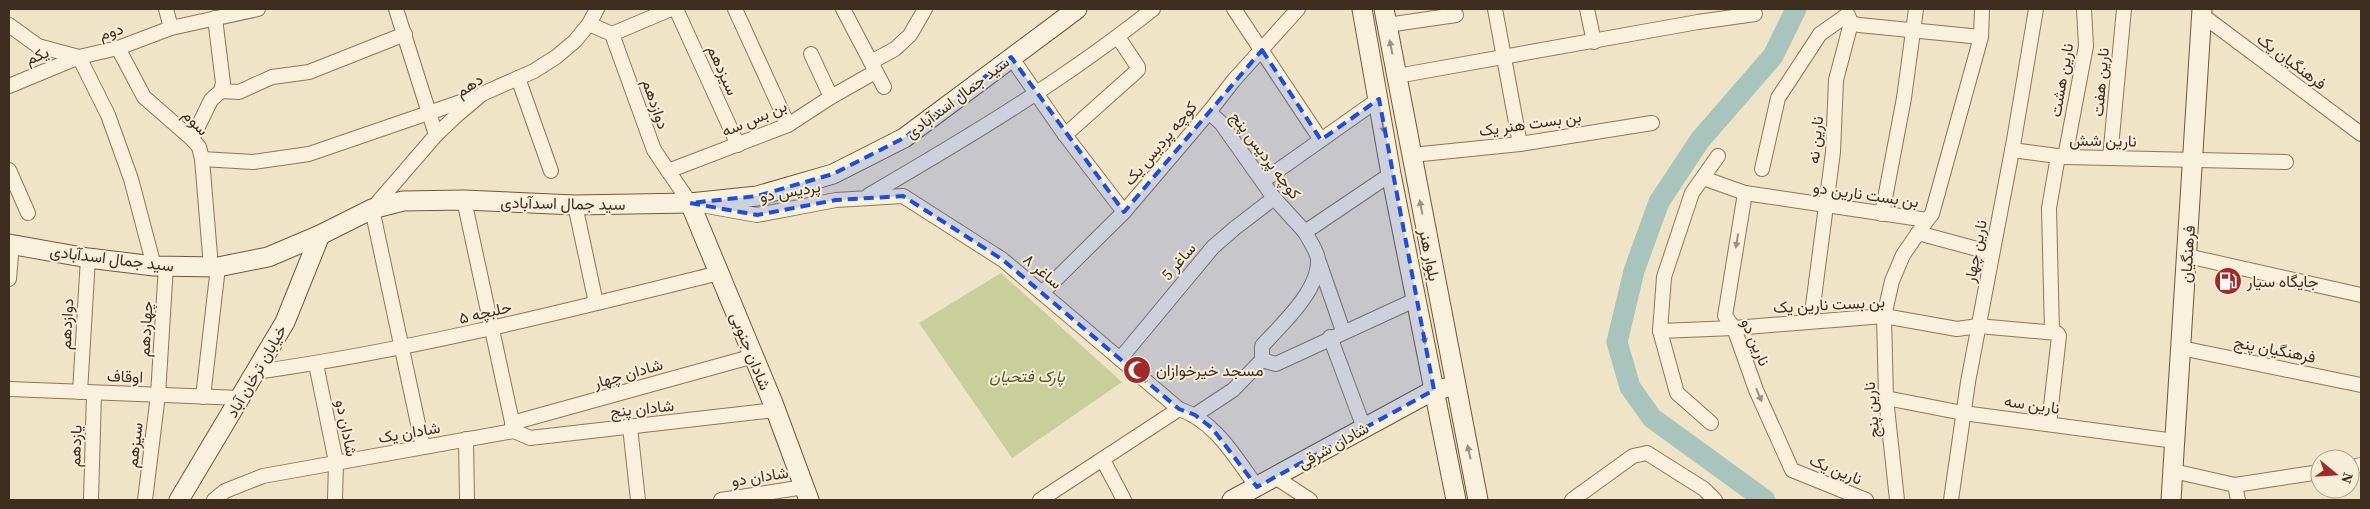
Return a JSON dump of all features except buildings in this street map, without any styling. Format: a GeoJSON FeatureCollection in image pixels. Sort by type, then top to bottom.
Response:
{"type":"FeatureCollection","features":[{"type":"Feature","properties":{"kind":"main road","name":"سید جمال اسدآبادی"},"geometry":{"type":"LineString","coordinates":[[10,244],[88,258],[160,266],[215,267],[268,257],[320,235],[372,209],[403,201],[464,200],[575,205],[690,203],[757,196],[833,174],[904,138],[1077,9]]}},
{"type":"Feature","properties":{"kind":"main road","name":"بلوار هنر"},"geometry":{"type":"LineString","coordinates":[[1362,9],[1391,174],[1456,500]]}},
{"type":"Feature","properties":{"kind":"main road","name":"فرهنگیان"},"geometry":{"type":"LineString","coordinates":[[2172,500],[2202,12]]}},
{"type":"Feature","properties":{"kind":"main road","name":"بلوار هنر"},"geometry":{"type":"LineString","coordinates":[[1386,17],[1478,500]]}},
{"type":"Feature","properties":{"kind":"main road","name":"شادان جنوبی"},"geometry":{"type":"LineString","coordinates":[[690,203],[754,356],[806,494]]}},
{"type":"Feature","properties":{"kind":"main road","name":"خیابان ترخان آباد"},"geometry":{"type":"LineString","coordinates":[[179,500],[285,322],[320,235]]}},
{"type":"Feature","properties":{"kind":"main road","name":"شادان شرقی"},"geometry":{"type":"LineString","coordinates":[[1232,500],[1434,390],[1455,386]]}},
{"type":"Feature","properties":{"kind":"street"},"geometry":{"type":"LineString","coordinates":[[166,9],[171,28]]}},
{"type":"Feature","properties":{"kind":"street","name":"دوم"},"geometry":{"type":"LineString","coordinates":[[9,25],[38,46],[79,57],[118,48],[171,28],[258,9]]}},
{"type":"Feature","properties":{"kind":"street"},"geometry":{"type":"LineString","coordinates":[[396,9],[436,134]]}},
{"type":"Feature","properties":{"kind":"street","name":"دهم"},"geometry":{"type":"LineString","coordinates":[[372,209],[436,134],[482,94],[534,71],[556,57],[575,41],[589,24],[597,9]]}},
{"type":"Feature","properties":{"kind":"street"},"geometry":{"type":"LineString","coordinates":[[589,24],[612,34],[671,9]]}},
{"type":"Feature","properties":{"kind":"street","name":"سیزدهم"},"geometry":{"type":"LineString","coordinates":[[676,9],[738,145]]}},
{"type":"Feature","properties":{"kind":"street"},"geometry":{"type":"LineString","coordinates":[[735,9],[788,125]]}},
{"type":"Feature","properties":{"kind":"street"},"geometry":{"type":"LineString","coordinates":[[843,9],[884,87]]}},
{"type":"Feature","properties":{"kind":"street","name":"بن بس سه"},"geometry":{"type":"LineString","coordinates":[[668,171],[788,125],[873,67],[910,35],[925,9]]}},
{"type":"Feature","properties":{"kind":"street"},"geometry":{"type":"LineString","coordinates":[[866,197],[953,146],[1035,94],[1118,37],[1152,9]]}},
{"type":"Feature","properties":{"kind":"street"},"geometry":{"type":"LineString","coordinates":[[1234,9],[1321,140]]}},
{"type":"Feature","properties":{"kind":"street","name":"کوچه پردیس یک"},"geometry":{"type":"LineString","coordinates":[[1042,293],[1124,212],[1234,80],[1298,9]]}},
{"type":"Feature","properties":{"kind":"street"},"geometry":{"type":"LineString","coordinates":[[1495,9],[1520,144]]}},
{"type":"Feature","properties":{"kind":"street"},"geometry":{"type":"LineString","coordinates":[[1587,9],[1594,42]]}},
{"type":"Feature","properties":{"kind":"street"},"geometry":{"type":"LineString","coordinates":[[1882,214],[1904,98],[1916,9]]}},
{"type":"Feature","properties":{"kind":"street","name":"بن بست نارین دو"},"geometry":{"type":"LineString","coordinates":[[1703,178],[1745,192],[1825,206],[1926,220],[1932,214],[1981,37],[1982,9]]}},
{"type":"Feature","properties":{"kind":"street","name":"نارین چهار"},"geometry":{"type":"LineString","coordinates":[[1951,500],[1978,326],[2012,150],[2036,9]]}},
{"type":"Feature","properties":{"kind":"street","name":"نارین هشت"},"geometry":{"type":"LineString","coordinates":[[2049,424],[2055,333],[2049,208],[2086,46],[2084,9]]}},
{"type":"Feature","properties":{"kind":"street","name":"نارین هفت"},"geometry":{"type":"LineString","coordinates":[[2110,158],[2124,9]]}},
{"type":"Feature","properties":{"kind":"street","name":"فرهنگیان یک"},"geometry":{"type":"LineString","coordinates":[[2202,12],[2361,134]]}},
{"type":"Feature","properties":{"kind":"street"},"geometry":{"type":"LineString","coordinates":[[1397,76],[1698,22],[1755,14]]}},
{"type":"Feature","properties":{"kind":"street"},"geometry":{"type":"LineString","coordinates":[[1386,17],[1456,15]]}},
{"type":"Feature","properties":{"kind":"street"},"geometry":{"type":"LineString","coordinates":[[1762,169],[1778,98],[1820,34],[1849,15],[1914,29],[1981,37]]}},
{"type":"Feature","properties":{"kind":"street","name":"نارین نه"},"geometry":{"type":"LineString","coordinates":[[1811,321],[1833,152],[1836,80],[1849,15]]}},
{"type":"Feature","properties":{"kind":"street"},"geometry":{"type":"LineString","coordinates":[[192,139],[212,100],[221,91],[223,83],[215,18]]}},
{"type":"Feature","properties":{"kind":"street"},"geometry":{"type":"LineString","coordinates":[[221,91],[239,92],[272,77],[309,72],[405,34]]}},
{"type":"Feature","properties":{"kind":"street","name":"دوازدهم"},"geometry":{"type":"LineString","coordinates":[[612,34],[654,150],[690,203]]}},
{"type":"Feature","properties":{"kind":"street"},"geometry":{"type":"LineString","coordinates":[[1065,135],[1138,70],[1138,67],[1118,37]]}},
{"type":"Feature","properties":{"kind":"street","name":"سوم"},"geometry":{"type":"LineString","coordinates":[[118,48],[144,97],[192,139],[198,147],[202,159],[215,267],[204,397]]}},
{"type":"Feature","properties":{"kind":"street"},"geometry":{"type":"LineString","coordinates":[[811,54],[831,97]]}},
{"type":"Feature","properties":{"kind":"street"},"geometry":{"type":"LineString","coordinates":[[1012,56],[1035,94],[1124,212]]}},
{"type":"Feature","properties":{"kind":"street","name":"یکم"},"geometry":{"type":"LineString","coordinates":[[9,86],[79,57]]}},
{"type":"Feature","properties":{"kind":"street","name":"چهاردهم"},"geometry":{"type":"LineString","coordinates":[[79,57],[108,115],[160,266],[158,395]]}},
{"type":"Feature","properties":{"kind":"street"},"geometry":{"type":"LineString","coordinates":[[518,78],[551,171]]}},
{"type":"Feature","properties":{"kind":"street"},"geometry":{"type":"LineString","coordinates":[[202,159],[253,162],[309,154],[482,94]]}},
{"type":"Feature","properties":{"kind":"street"},"geometry":{"type":"LineString","coordinates":[[1262,181],[1379,100]]}},
{"type":"Feature","properties":{"kind":"street","name":"کوچه پردیس پنج"},"geometry":{"type":"LineString","coordinates":[[1209,112],[1221,123],[1274,198],[1305,232],[1318,259],[1364,428]]}},
{"type":"Feature","properties":{"kind":"street","name":"بن بست هنر یک"},"geometry":{"type":"LineString","coordinates":[[1412,156],[1520,144],[1652,123]]}},
{"type":"Feature","properties":{"kind":"street","name":"نارین شش"},"geometry":{"type":"LineString","coordinates":[[2012,150],[2061,157],[2286,162]]}},
{"type":"Feature","properties":{"kind":"street"},"geometry":{"type":"LineString","coordinates":[[1711,423],[1677,393],[1660,331],[1664,277],[1692,193],[1718,156]]}},
{"type":"Feature","properties":{"kind":"street"},"geometry":{"type":"LineString","coordinates":[[9,170],[28,213]]}},
{"type":"Feature","properties":{"kind":"street"},"geometry":{"type":"LineString","coordinates":[[1305,232],[1391,174]]}},
{"type":"Feature","properties":{"kind":"street","name":"نارین دو"},"geometry":{"type":"LineString","coordinates":[[1745,192],[1725,316],[1734,328],[1756,390],[1792,470]]}},
{"type":"Feature","properties":{"kind":"street","name":"ساغر ٨"},"geometry":{"type":"LineString","coordinates":[[866,197],[903,196],[1003,260],[1179,409],[1195,415],[1212,428],[1257,486]]}},
{"type":"Feature","properties":{"kind":"street","name":"پردیس دو"},"geometry":{"type":"LineString","coordinates":[[690,203],[757,216],[836,200],[866,197]]}},
{"type":"Feature","properties":{"kind":"street","name":"ساغر 5"},"geometry":{"type":"LineString","coordinates":[[1120,359],[1213,247],[1274,198]]}},
{"type":"Feature","properties":{"kind":"street"},"geometry":{"type":"LineString","coordinates":[[464,200],[513,427]]}},
{"type":"Feature","properties":{"kind":"street"},"geometry":{"type":"LineString","coordinates":[[575,205],[596,303]]}},
{"type":"Feature","properties":{"kind":"street"},"geometry":{"type":"LineString","coordinates":[[372,209],[423,447]]}},
{"type":"Feature","properties":{"kind":"street","name":"نارین پنج"},"geometry":{"type":"LineString","coordinates":[[1898,500],[1886,398],[1884,316],[1892,281],[1903,256],[1926,220]]}},
{"type":"Feature","properties":{"kind":"street"},"geometry":{"type":"LineString","coordinates":[[1918,233],[1992,253]]}},
{"type":"Feature","properties":{"kind":"street"},"geometry":{"type":"LineString","coordinates":[[9,279],[10,244]]}},
{"type":"Feature","properties":{"kind":"street"},"geometry":{"type":"LineString","coordinates":[[2186,256],[2361,295]]}},
{"type":"Feature","properties":{"kind":"street","name":"دوازدهم"},"geometry":{"type":"LineString","coordinates":[[80,392],[88,258]]}},
{"type":"Feature","properties":{"kind":"street"},"geometry":{"type":"LineString","coordinates":[[1195,415],[1234,390],[1262,360],[1262,346],[1299,306],[1315,278],[1318,259]]}},
{"type":"Feature","properties":{"kind":"street","name":"حلبچه ۵"},"geometry":{"type":"LineString","coordinates":[[256,372],[316,364],[491,329],[719,273]]}},
{"type":"Feature","properties":{"kind":"street"},"geometry":{"type":"LineString","coordinates":[[1262,360],[1276,364],[1337,334],[1416,299]]}},
{"type":"Feature","properties":{"kind":"street","name":"بن بست نارین یک"},"geometry":{"type":"LineString","coordinates":[[1660,331],[1734,328],[1884,316],[1957,329],[1978,326],[2055,333]]}},
{"type":"Feature","properties":{"kind":"street","name":"فرهنگیان پنج"},"geometry":{"type":"LineString","coordinates":[[2181,348],[2361,385]]}},
{"type":"Feature","properties":{"kind":"street","name":"شادان چهار"},"geometry":{"type":"LineString","coordinates":[[513,427],[754,356]]}},
{"type":"Feature","properties":{"kind":"street","name":"شادان دو"},"geometry":{"type":"LineString","coordinates":[[316,364],[336,462],[334,500]]}},
{"type":"Feature","properties":{"kind":"street","name":"اوقاف"},"geometry":{"type":"LineString","coordinates":[[9,389],[241,398]]}},
{"type":"Feature","properties":{"kind":"street","name":"یازدهم"},"geometry":{"type":"LineString","coordinates":[[91,500],[94,393]]}},
{"type":"Feature","properties":{"kind":"street","name":"سیزهم"},"geometry":{"type":"LineString","coordinates":[[145,500],[158,395]]}},
{"type":"Feature","properties":{"kind":"street","name":"نارین سه"},"geometry":{"type":"LineString","coordinates":[[1886,398],[1963,413],[2175,441]]}},
{"type":"Feature","properties":{"kind":"street"},"geometry":{"type":"LineString","coordinates":[[1040,500],[1179,409]]}},
{"type":"Feature","properties":{"kind":"street","name":"شادان پنج"},"geometry":{"type":"LineString","coordinates":[[513,427],[530,438],[775,410]]}},
{"type":"Feature","properties":{"kind":"street"},"geometry":{"type":"LineString","coordinates":[[630,426],[638,500]]}},
{"type":"Feature","properties":{"kind":"street","name":"شادان یک"},"geometry":{"type":"LineString","coordinates":[[214,500],[225,491],[263,476],[466,440],[513,427]]}},
{"type":"Feature","properties":{"kind":"street"},"geometry":{"type":"LineString","coordinates":[[466,440],[467,500]]}},
{"type":"Feature","properties":{"kind":"street"},"geometry":{"type":"LineString","coordinates":[[1572,500],[1633,456],[1647,453],[1704,489],[1715,500]]}},
{"type":"Feature","properties":{"kind":"street"},"geometry":{"type":"LineString","coordinates":[[1103,460],[1124,500]]}},
{"type":"Feature","properties":{"kind":"street","name":"نارین یک"},"geometry":{"type":"LineString","coordinates":[[1792,470],[1866,500]]}},
{"type":"Feature","properties":{"kind":"street"},"geometry":{"type":"LineString","coordinates":[[2173,470],[2234,485],[2310,474]]}},
{"type":"Feature","properties":{"kind":"street"},"geometry":{"type":"LineString","coordinates":[[1275,477],[1310,500]]}},
{"type":"Feature","properties":{"kind":"street"},"geometry":{"type":"LineString","coordinates":[[2234,485],[2238,500]]}},
{"type":"Feature","properties":{"kind":"street","name":"شادان دو"},"geometry":{"type":"LineString","coordinates":[[721,500],[806,494]]}},
{"type":"Feature","properties":{"kind":"highlighted area"},"geometry":{"type":"Polygon","coordinates":[[[1262,50],[1321,140],[1379,99],[1434,390],[1257,487],[1212,428],[1195,415],[1179,409],[1003,260],[903,196],[836,200],[757,215],[690,203],[757,196],[833,174],[904,138],[1011,57],[1124,212],[1262,50]]]}},
{"type":"Feature","properties":{"kind":"green space","name":"پارک فتحیان"},"geometry":{"type":"Polygon","coordinates":[[[1001,273],[1122,382],[1012,458],[919,323],[1001,273]]]}},
{"type":"Feature","properties":{"kind":"waterway"},"geometry":{"type":"LineString","coordinates":[[1765,500],[1652,418],[1630,387],[1617,342],[1634,271],[1659,202],[1700,140],[1773,56],[1796,9]]}},
{"type":"Feature","properties":{"kind":"place","name":"جایگاه سیار"},"geometry":{"type":"Point","coordinates":[2228,281]}},
{"type":"Feature","properties":{"kind":"place","name":"مسجد خیرخوازان"},"geometry":{"type":"Point","coordinates":[1137,370]}}]}
